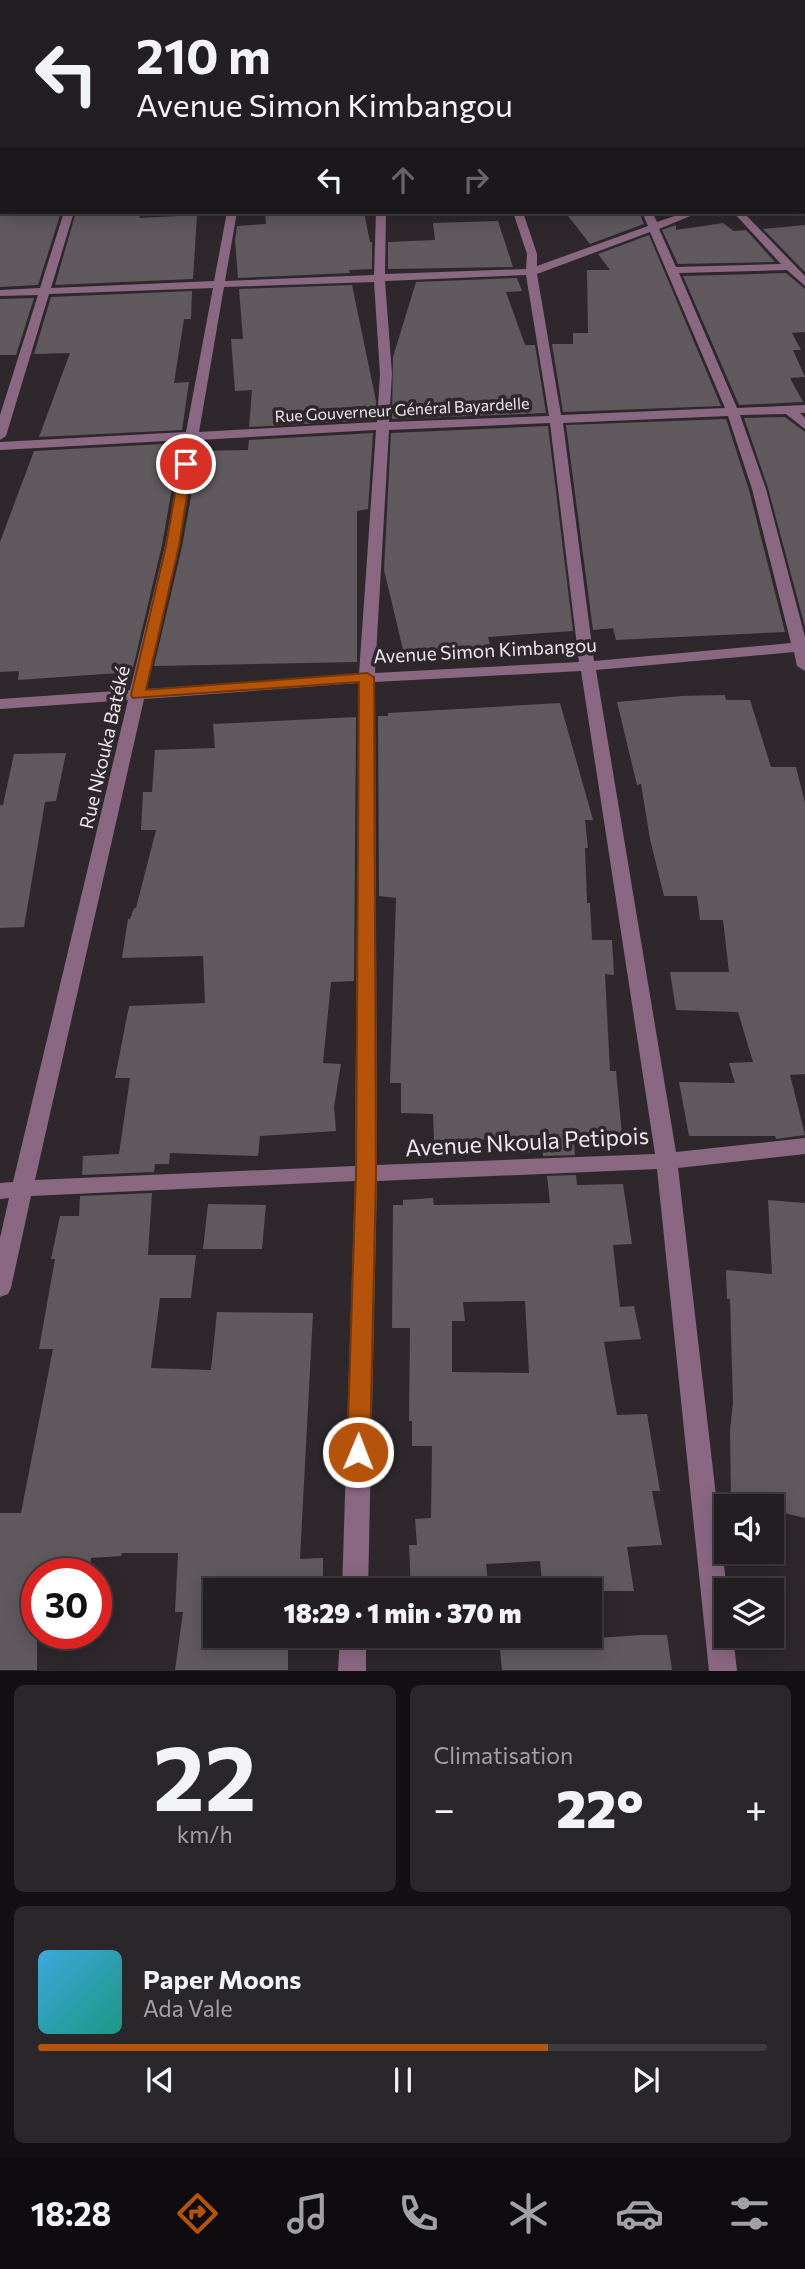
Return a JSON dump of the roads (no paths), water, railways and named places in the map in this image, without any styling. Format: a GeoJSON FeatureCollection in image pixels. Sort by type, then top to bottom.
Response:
{"type":"FeatureCollection","features":[{"type":"Feature","properties":{"kind":"street"},"geometry":{"type":"LineString","coordinates":[[0,436],[68,214]]}},
{"type":"Feature","properties":{"kind":"street","name":"Rue Nkouka Batéké"},"geometry":{"type":"LineString","coordinates":[[0,1289],[172,546],[232,214]]}},
{"type":"Feature","properties":{"kind":"street"},"geometry":{"type":"LineString","coordinates":[[355,1578],[366,1174],[367,677],[386,374],[379,279],[381,214]]}},
{"type":"Feature","properties":{"kind":"street"},"geometry":{"type":"LineString","coordinates":[[519,214],[532,254],[531,272],[556,420],[580,619],[667,1161],[723,1671]]}},
{"type":"Feature","properties":{"kind":"street"},"geometry":{"type":"LineString","coordinates":[[648,214],[733,412],[759,489],[802,646],[805,667]]}},
{"type":"Feature","properties":{"kind":"street"},"geometry":{"type":"LineString","coordinates":[[0,293],[531,272],[689,214]]}},
{"type":"Feature","properties":{"kind":"street"},"geometry":{"type":"LineString","coordinates":[[740,214],[805,283]]}},
{"type":"Feature","properties":{"kind":"street"},"geometry":{"type":"LineString","coordinates":[[671,270],[787,267]]}},
{"type":"Feature","properties":{"kind":"street","name":"Rue Gouverneur Général Bayardelle"},"geometry":{"type":"LineString","coordinates":[[0,446],[805,408]]}},
{"type":"Feature","properties":{"kind":"street"},"geometry":{"type":"LineString","coordinates":[[790,410],[805,425]]}},
{"type":"Feature","properties":{"kind":"street","name":"Avenue Simon Kimbangou"},"geometry":{"type":"LineString","coordinates":[[0,704],[367,677],[589,666],[802,646]]}},
{"type":"Feature","properties":{"kind":"street","name":"Avenue Nkoula Petipois"},"geometry":{"type":"LineString","coordinates":[[0,1191],[667,1161],[805,1146]]}},
{"type":"Feature","properties":{"kind":"street"},"geometry":{"type":"LineString","coordinates":[[352,1671],[353,1648]]}}]}
